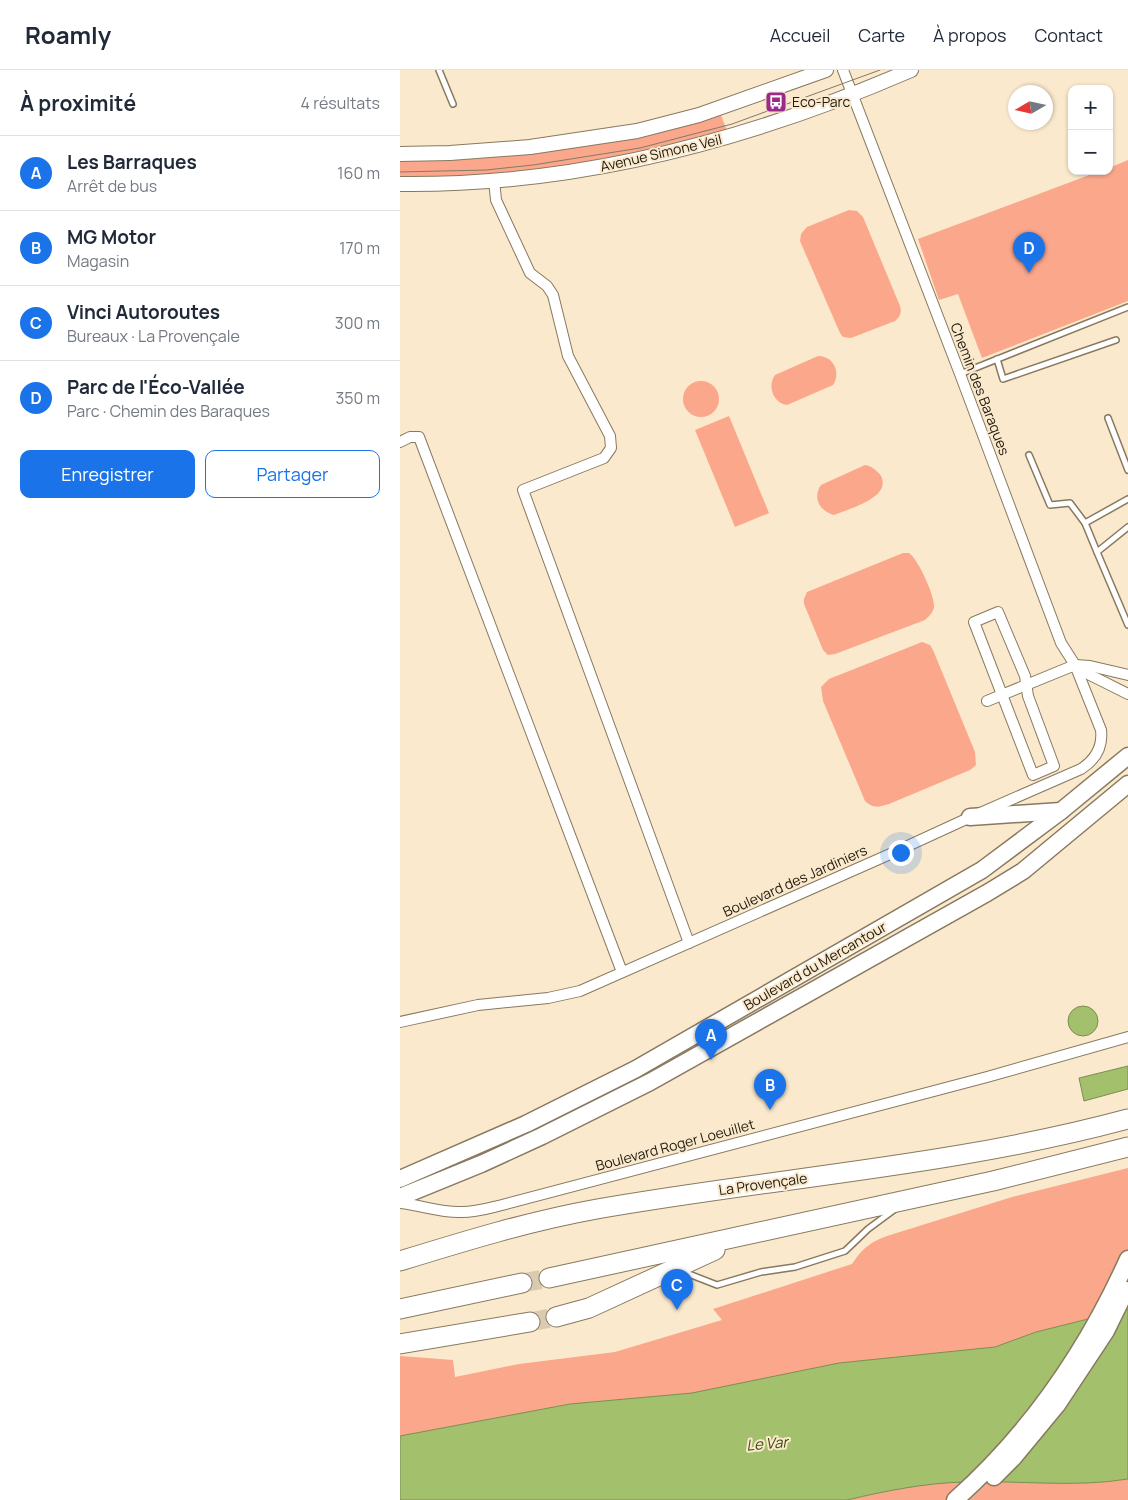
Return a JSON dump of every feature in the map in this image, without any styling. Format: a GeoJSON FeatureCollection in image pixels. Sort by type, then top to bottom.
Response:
{"type":"FeatureCollection","features":[{"type":"Feature","properties":{"kind":"highway","name":"La Provençale"},"geometry":{"type":"LineString","coordinates":[[400,1261],[479,1237],[594,1210],[986,1150],[1128,1119]]}},
{"type":"Feature","properties":{"kind":"highway"},"geometry":{"type":"LineString","coordinates":[[549,1278],[994,1181],[1128,1147]]}},
{"type":"Feature","properties":{"kind":"highway"},"geometry":{"type":"LineString","coordinates":[[556,1317],[589,1308],[748,1234]]}},
{"type":"Feature","properties":{"kind":"highway"},"geometry":{"type":"LineString","coordinates":[[400,1309],[522,1283]]}},
{"type":"Feature","properties":{"kind":"highway"},"geometry":{"type":"LineString","coordinates":[[400,1344],[530,1322]]}},
{"type":"Feature","properties":{"kind":"main road","name":"Avenue Simone Veil"},"geometry":{"type":"LineString","coordinates":[[400,154],[450,153],[530,147],[637,131],[699,115],[826,70]]}},
{"type":"Feature","properties":{"kind":"main road","name":"Avenue Simone Veil"},"geometry":{"type":"LineString","coordinates":[[400,184],[494,180],[534,176],[600,167],[678,151],[736,136],[911,70]]}},
{"type":"Feature","properties":{"kind":"main road","name":"Boulevard du Mercantour"},"geometry":{"type":"LineString","coordinates":[[400,1179],[526,1124],[636,1069],[982,870],[1061,811],[1128,756]]}},
{"type":"Feature","properties":{"kind":"main road","name":"Boulevard du Mercantour"},"geometry":{"type":"LineString","coordinates":[[400,1197],[534,1140],[650,1082],[987,893],[1023,871],[1128,784]]}},
{"type":"Feature","properties":{"kind":"main road"},"geometry":{"type":"LineString","coordinates":[[970,818],[1061,811]]}},
{"type":"Feature","properties":{"kind":"main road"},"geometry":{"type":"LineString","coordinates":[[954,1500],[989,1468],[1052,1391],[1092,1331],[1128,1259]]}},
{"type":"Feature","properties":{"kind":"main road"},"geometry":{"type":"LineString","coordinates":[[971,1500],[1014,1457],[1057,1405],[1106,1331],[1128,1285]]}},
{"type":"Feature","properties":{"kind":"street","name":"Chemin des Baraques"},"geometry":{"type":"LineString","coordinates":[[843,70],[1061,643],[1075,665]]}},
{"type":"Feature","properties":{"kind":"street"},"geometry":{"type":"LineString","coordinates":[[494,180],[496,200],[530,273],[547,286],[553,295],[568,356],[610,436],[611,448],[604,458],[523,490],[689,943]]}},
{"type":"Feature","properties":{"kind":"street"},"geometry":{"type":"LineString","coordinates":[[400,442],[410,436],[419,437],[622,972]]}},
{"type":"Feature","properties":{"kind":"street"},"geometry":{"type":"LineString","coordinates":[[998,612],[1027,684],[1028,696],[1054,766],[1033,775],[1004,704],[1003,695],[974,622],[998,612]]}},
{"type":"Feature","properties":{"kind":"street"},"geometry":{"type":"LineString","coordinates":[[987,701],[1075,665],[1090,666],[1128,675]]}},
{"type":"Feature","properties":{"kind":"street"},"geometry":{"type":"LineString","coordinates":[[1075,665],[1090,675],[1128,694]]}},
{"type":"Feature","properties":{"kind":"street","name":"Boulevard des Jardiniers"},"geometry":{"type":"LineString","coordinates":[[400,1022],[478,1005],[564,996],[580,991],[1081,769],[1090,764],[1096,756],[1102,738],[1101,730],[1075,665]]}},
{"type":"Feature","properties":{"kind":"street","name":"Boulevard Roger Loeuillet"},"geometry":{"type":"LineString","coordinates":[[400,1203],[418,1205],[439,1211],[461,1213],[502,1205],[987,1077],[1128,1037]]}},
{"type":"Feature","properties":{"kind":"lane"},"geometry":{"type":"LineString","coordinates":[[439,70],[453,104]]}},
{"type":"Feature","properties":{"kind":"lane"},"geometry":{"type":"LineString","coordinates":[[960,374],[1128,307]]}},
{"type":"Feature","properties":{"kind":"lane"},"geometry":{"type":"LineString","coordinates":[[997,359],[1004,380],[1116,340]]}},
{"type":"Feature","properties":{"kind":"lane"},"geometry":{"type":"LineString","coordinates":[[1108,418],[1128,470]]}},
{"type":"Feature","properties":{"kind":"lane"},"geometry":{"type":"LineString","coordinates":[[1029,455],[1050,505],[1070,502],[1085,523],[1128,625]]}},
{"type":"Feature","properties":{"kind":"lane"},"geometry":{"type":"LineString","coordinates":[[1085,523],[1128,499]]}},
{"type":"Feature","properties":{"kind":"lane"},"geometry":{"type":"LineString","coordinates":[[1097,552],[1128,527]]}},
{"type":"Feature","properties":{"kind":"lane"},"geometry":{"type":"LineString","coordinates":[[674,1269],[718,1285],[761,1272],[795,1268],[845,1251],[868,1229],[909,1199]]}},
{"type":"Feature","properties":{"kind":"shaded area"},"geometry":{"type":"Polygon","coordinates":[[[719,113],[727,131],[642,153],[532,171],[400,179],[400,159],[719,113]]]}},
{"type":"Feature","properties":{"kind":"shaded area"},"geometry":{"type":"Polygon","coordinates":[[[1128,160],[1128,301],[982,358],[958,294],[939,300],[918,239],[1089,175],[1113,175],[1113,166],[1128,160]]]}},
{"type":"Feature","properties":{"kind":"shaded area"},"geometry":{"type":"Polygon","coordinates":[[[849,210],[857,211],[863,217],[901,310],[895,321],[851,338],[843,337],[840,333],[800,241],[801,234],[807,227],[849,210]]]}},
{"type":"Feature","properties":{"kind":"shaded area"},"geometry":{"type":"Polygon","coordinates":[[[818,356],[832,362],[836,371],[833,385],[787,405],[778,401],[772,389],[775,375],[818,356]]]}},
{"type":"Feature","properties":{"kind":"shaded area"},"geometry":{"type":"Polygon","coordinates":[[[701,381],[708,382],[714,386],[718,392],[718,406],[714,412],[708,416],[701,417],[694,416],[688,412],[684,406],[683,399],[684,392],[688,386],[694,382],[701,381]]]}},
{"type":"Feature","properties":{"kind":"shaded area"},"geometry":{"type":"Polygon","coordinates":[[[729,416],[769,513],[735,527],[695,430],[729,416]]]}},
{"type":"Feature","properties":{"kind":"shaded area"},"geometry":{"type":"Polygon","coordinates":[[[865,465],[874,469],[881,476],[883,484],[875,496],[858,506],[834,515],[821,507],[817,495],[821,485],[865,465]]]}},
{"type":"Feature","properties":{"kind":"shaded area"},"geometry":{"type":"Polygon","coordinates":[[[903,553],[909,553],[913,557],[925,578],[934,602],[931,614],[925,620],[828,655],[823,650],[804,604],[807,592],[903,553]]]}},
{"type":"Feature","properties":{"kind":"shaded area"},"geometry":{"type":"Polygon","coordinates":[[[922,642],[930,645],[933,650],[975,752],[976,765],[970,770],[889,804],[874,806],[865,801],[823,701],[821,687],[829,679],[922,642]]]}},
{"type":"Feature","properties":{"kind":"shaded area"},"geometry":{"type":"Polygon","coordinates":[[[1128,1168],[1128,1309],[1036,1332],[995,1347],[840,1363],[692,1393],[570,1404],[400,1436],[400,1356],[453,1360],[455,1377],[519,1364],[615,1352],[722,1320],[713,1309],[852,1264],[867,1247],[887,1236],[1012,1197],[1128,1168]]]}},
{"type":"Feature","properties":{"kind":"shaded area"},"geometry":{"type":"Polygon","coordinates":[[[1128,1479],[1128,1500],[847,1500],[935,1484],[985,1482],[1087,1483],[1128,1479]]]}},
{"type":"Feature","properties":{"kind":"water"},"geometry":{"type":"Polygon","coordinates":[[[1083,1006],[1094,1010],[1098,1021],[1094,1032],[1083,1036],[1072,1032],[1068,1021],[1072,1010],[1083,1006]]]}},
{"type":"Feature","properties":{"kind":"water"},"geometry":{"type":"Polygon","coordinates":[[[1128,1066],[1128,1089],[1084,1101],[1079,1078],[1128,1066]]]}},
{"type":"Feature","properties":{"kind":"water","name":"Le Var"},"geometry":{"type":"Polygon","coordinates":[[[1128,1309],[1128,1479],[1087,1483],[985,1482],[935,1484],[847,1500],[400,1500],[400,1436],[570,1404],[692,1393],[839,1363],[995,1347],[1036,1332],[1128,1309]]]}},
{"type":"Feature","properties":{"kind":"tunnel"},"geometry":{"type":"LineString","coordinates":[[522,1283],[549,1278]]}},
{"type":"Feature","properties":{"kind":"tunnel"},"geometry":{"type":"LineString","coordinates":[[530,1322],[556,1317]]}},
{"type":"Feature","properties":{"kind":"tram line"},"geometry":{"type":"LineString","coordinates":[[400,172],[486,170],[533,165],[640,148],[732,124],[880,70]]}},
{"type":"Feature","properties":{"kind":"place","name":"Eco-Parc"},"geometry":{"type":"Point","coordinates":[776,102]}},
{"type":"Feature","properties":{"kind":"place","name":"Parc de l'Éco-Vallée"},"geometry":{"type":"Point","coordinates":[1029,273]}},
{"type":"Feature","properties":{"kind":"place","name":"Les Barraques"},"geometry":{"type":"Point","coordinates":[711,1060]}},
{"type":"Feature","properties":{"kind":"place","name":"MG Motor"},"geometry":{"type":"Point","coordinates":[770,1110]}},
{"type":"Feature","properties":{"kind":"place","name":"Vinci Autoroutes"},"geometry":{"type":"Point","coordinates":[677,1310]}}]}
